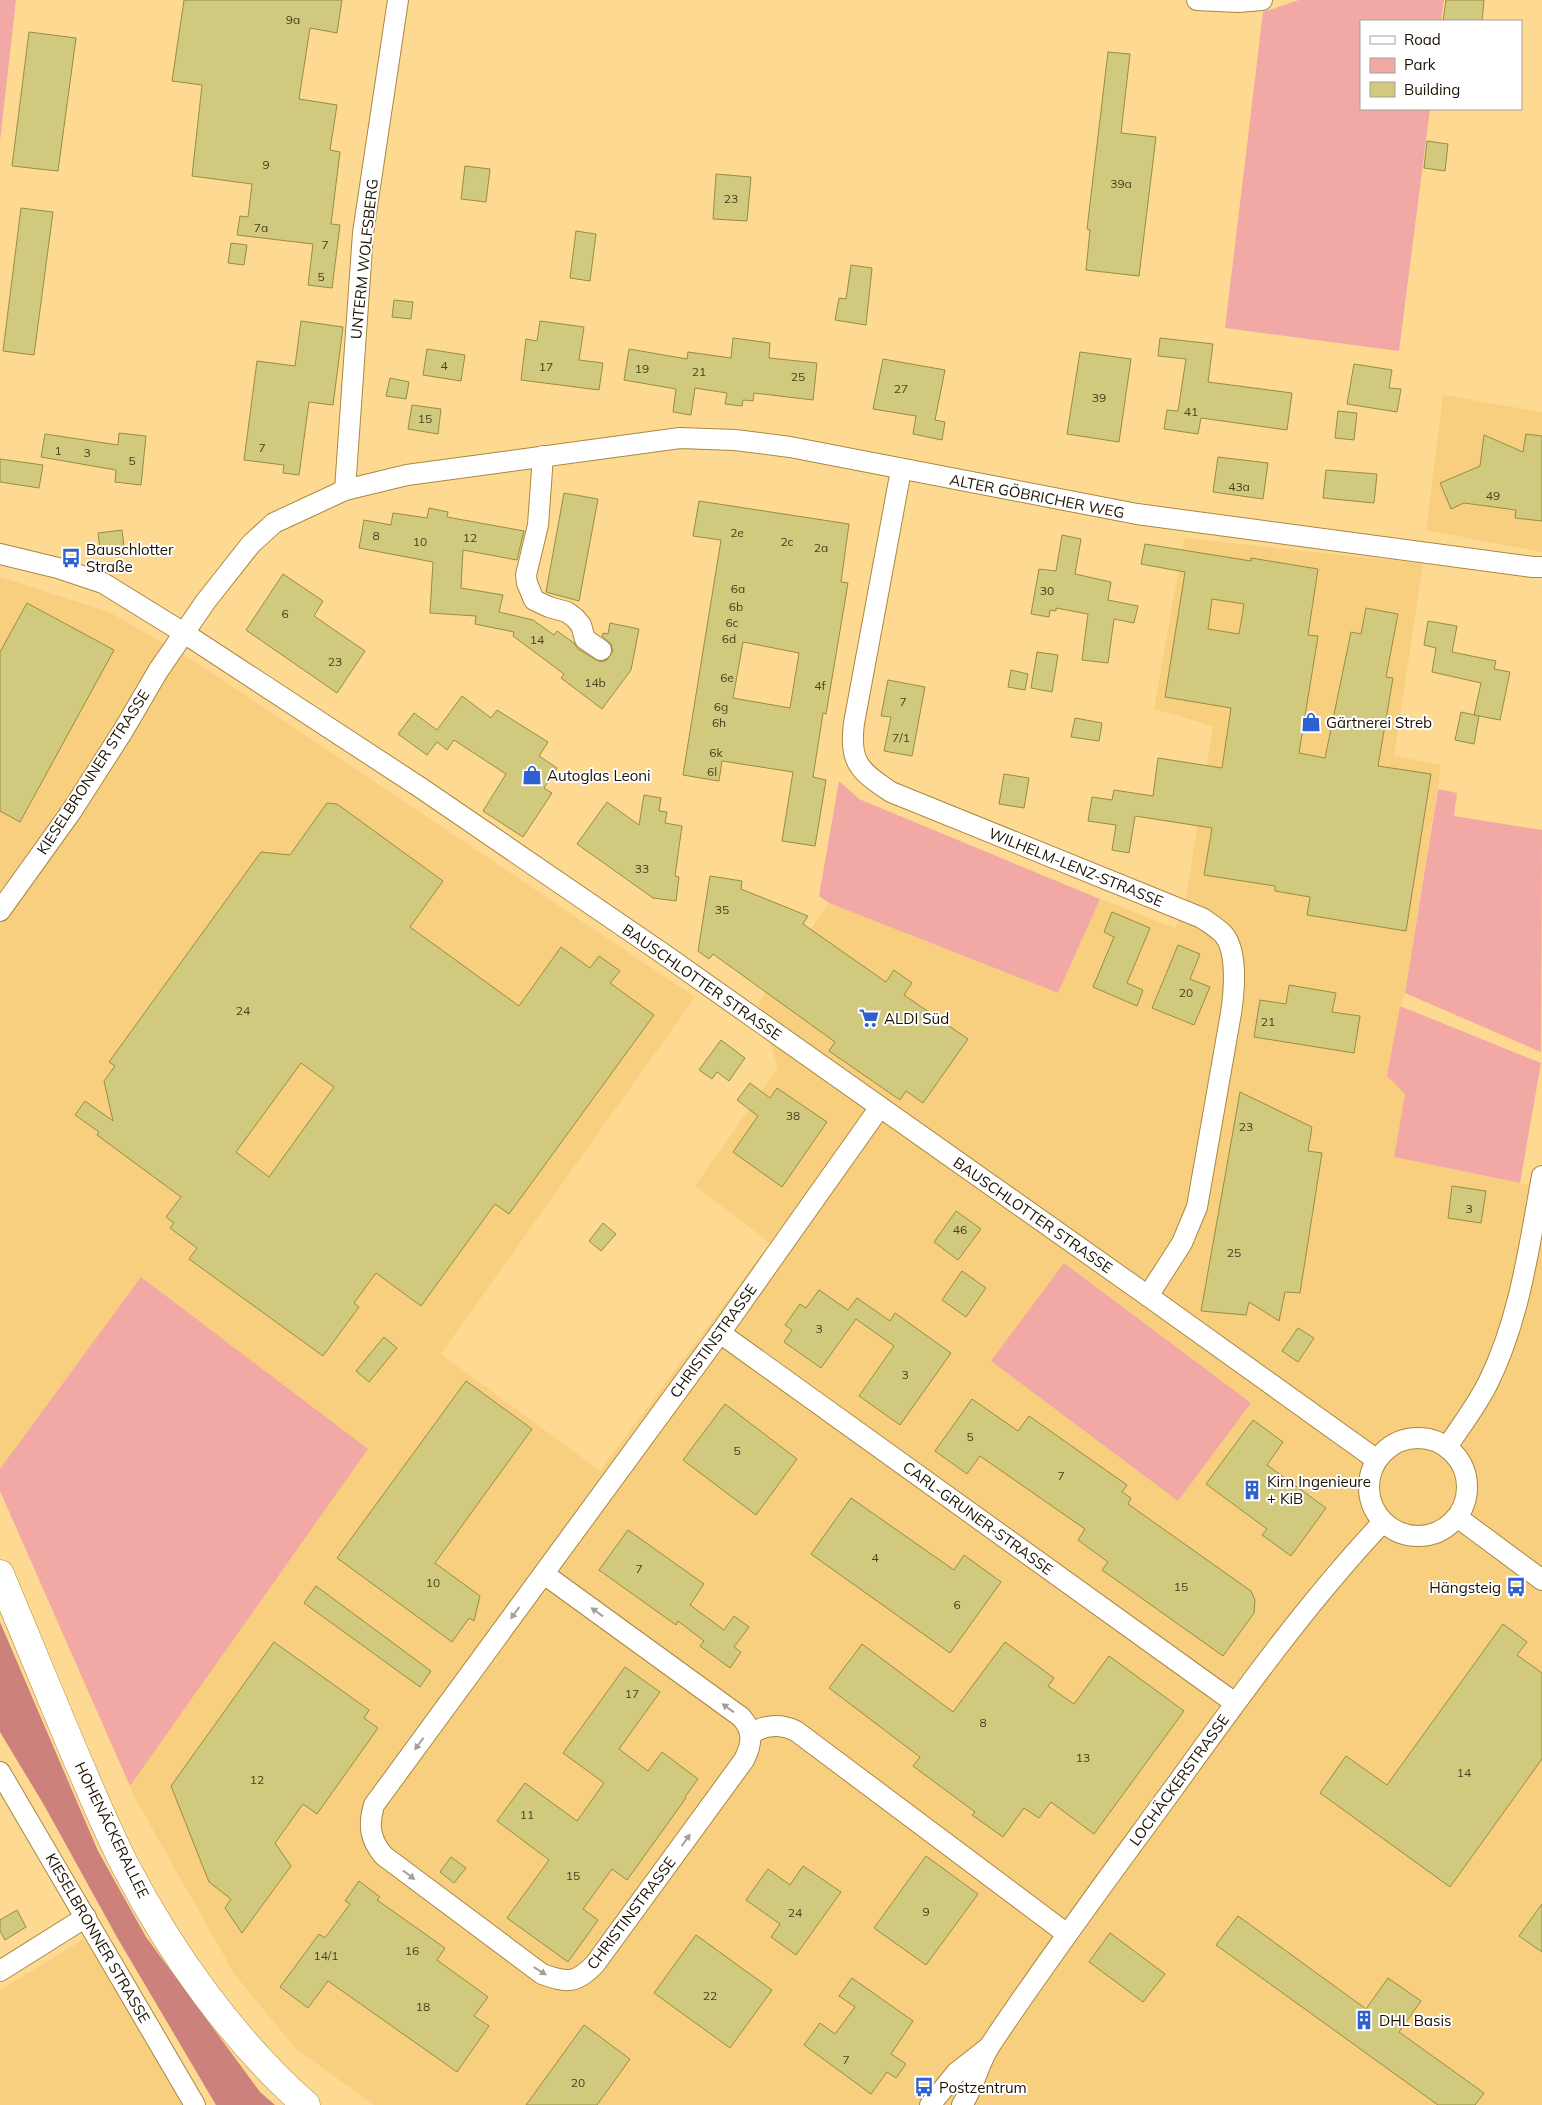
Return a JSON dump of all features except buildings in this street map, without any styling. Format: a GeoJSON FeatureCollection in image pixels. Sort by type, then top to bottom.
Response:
{"type":"FeatureCollection","features":[{"type":"Feature","properties":{"kind":"main road","name":"HOHENÄCKERALLEE"},"geometry":{"type":"LineString","coordinates":[[0,1574],[96,1803],[127,1869],[177,1952],[220,2011],[272,2071],[306,2105]]}},
{"type":"Feature","properties":{"kind":"street","name":"UNTERM WOLFSBERG"},"geometry":{"type":"LineString","coordinates":[[345,490],[363,233],[398,0]]}},
{"type":"Feature","properties":{"kind":"street"},"geometry":{"type":"LineString","coordinates":[[1197,0],[1238,2],[1262,0]]}},
{"type":"Feature","properties":{"kind":"street","name":"ALTER GÖBRICHER WEG"},"geometry":{"type":"LineString","coordinates":[[184,632],[231,569],[266,530],[274,523],[301,509],[345,490],[407,475],[680,438],[735,440],[790,447],[901,470],[1137,514],[1539,569]]}},
{"type":"Feature","properties":{"kind":"street"},"geometry":{"type":"LineString","coordinates":[[542,456],[538,525],[526,575],[528,590],[537,602],[571,614],[581,625],[585,639],[601,650]]}},
{"type":"Feature","properties":{"kind":"street","name":"WILHELM-LENZ-STRASSE"},"geometry":{"type":"LineString","coordinates":[[901,470],[851,743],[859,766],[866,775],[890,792],[1202,918],[1225,936],[1233,960],[1235,986],[1197,1207],[1182,1243],[1148,1296]]}},
{"type":"Feature","properties":{"kind":"street","name":"BAUSCHLOTTER STRASSE"},"geometry":{"type":"LineString","coordinates":[[0,554],[58,568],[103,583],[184,632],[438,800],[665,955],[1377,1460]]}},
{"type":"Feature","properties":{"kind":"street","name":"KIESELBRONNER STRASSE"},"geometry":{"type":"LineString","coordinates":[[0,911],[71,812],[123,731],[158,670],[184,632]]}},
{"type":"Feature","properties":{"kind":"street","name":"CHRISTINSTRASSE"},"geometry":{"type":"LineString","coordinates":[[751,1734],[749,1750],[744,1760],[595,1964],[586,1974],[571,1981],[542,1974],[384,1856],[371,1833],[370,1823],[374,1804],[720,1333],[880,1107]]}},
{"type":"Feature","properties":{"kind":"street"},"geometry":{"type":"LineString","coordinates":[[1447,1447],[1488,1384],[1504,1346],[1516,1309],[1527,1262],[1542,1176]]}},
{"type":"Feature","properties":{"kind":"street","name":"CARL-GRUNER-STRASSE"},"geometry":{"type":"LineString","coordinates":[[720,1333],[1235,1703]]}},
{"type":"Feature","properties":{"kind":"street"},"geometry":{"type":"LineString","coordinates":[[1409,1438],[1433,1440],[1447,1447],[1458,1457],[1466,1477],[1466,1499],[1458,1518],[1441,1531],[1422,1536],[1402,1534],[1383,1522],[1372,1505],[1368,1490],[1370,1474],[1377,1460],[1394,1444],[1409,1438]]}},
{"type":"Feature","properties":{"kind":"street"},"geometry":{"type":"LineString","coordinates":[[1458,1518],[1542,1580]]}},
{"type":"Feature","properties":{"kind":"street","name":"LOCHÄCKERSTRASSE"},"geometry":{"type":"LineString","coordinates":[[962,2105],[971,2092],[988,2048],[1067,1934],[1235,1703],[1319,1594],[1383,1522]]}},
{"type":"Feature","properties":{"kind":"street"},"geometry":{"type":"LineString","coordinates":[[544,1574],[741,1717],[748,1724],[751,1734],[758,1729],[772,1726],[788,1727],[796,1731],[1067,1934]]}},
{"type":"Feature","properties":{"kind":"street","name":"KIESELBRONNER STRASSE"},"geometry":{"type":"LineString","coordinates":[[0,1772],[195,2105]]}},
{"type":"Feature","properties":{"kind":"street"},"geometry":{"type":"LineString","coordinates":[[0,1971],[86,1917]]}},
{"type":"Feature","properties":{"kind":"street","name":"LOCHÄCKERSTRASSE"},"geometry":{"type":"LineString","coordinates":[[930,2105],[956,2073],[988,2048]]}},
{"type":"Feature","properties":{"kind":"shaded area"},"geometry":{"type":"Polygon","coordinates":[[[1443,395],[1542,412],[1542,552],[1426,530],[1443,395]]]}},
{"type":"Feature","properties":{"kind":"shaded area"},"geometry":{"type":"Polygon","coordinates":[[[1184,538],[1423,564],[1394,756],[1441,765],[1405,993],[1400,1006],[1405,1094],[1394,1157],[1542,1188],[1542,2105],[374,2105],[295,2048],[235,1975],[135,1798],[0,1491],[0,577],[109,612],[202,666],[695,997],[441,1354],[600,1471],[770,1243],[695,1186],[778,1068],[758,1004],[829,903],[1057,993],[1100,899],[1175,928],[1186,899],[1213,726],[1154,709],[1184,538]]]}},
{"type":"Feature","properties":{"kind":"shaded area"},"geometry":{"type":"Polygon","coordinates":[[[0,1622],[98,1851],[146,1937],[260,2092],[275,2105],[216,2105],[118,1939],[44,1805],[0,1732],[0,1622]]]}},
{"type":"Feature","properties":{"kind":"shaded area"},"geometry":{"type":"Polygon","coordinates":[[[84,1939],[185,2105],[0,2105],[0,1990],[84,1939]]]}},
{"type":"Feature","properties":{"kind":"green space"},"geometry":{"type":"Polygon","coordinates":[[[0,0],[16,0],[0,141],[0,0]]]}},
{"type":"Feature","properties":{"kind":"green space"},"geometry":{"type":"Polygon","coordinates":[[[1299,0],[1444,0],[1441,20],[1360,20],[1360,110],[1430,110],[1399,351],[1225,328],[1263,12],[1299,0]]]}},
{"type":"Feature","properties":{"kind":"green space"},"geometry":{"type":"Polygon","coordinates":[[[839,781],[859,799],[1100,899],[1058,993],[829,903],[819,896],[839,781]]]}},
{"type":"Feature","properties":{"kind":"green space"},"geometry":{"type":"Polygon","coordinates":[[[1438,789],[1457,793],[1454,816],[1542,830],[1541,1052],[1405,993],[1438,789]]]}},
{"type":"Feature","properties":{"kind":"green space"},"geometry":{"type":"Polygon","coordinates":[[[1400,1006],[1541,1063],[1520,1183],[1394,1157],[1405,1094],[1387,1076],[1400,1006]]]}},
{"type":"Feature","properties":{"kind":"green space"},"geometry":{"type":"Polygon","coordinates":[[[1064,1263],[1251,1403],[1178,1501],[991,1361],[1064,1263]]]}},
{"type":"Feature","properties":{"kind":"green space"},"geometry":{"type":"Polygon","coordinates":[[[141,1277],[368,1449],[130,1786],[0,1491],[0,1469],[141,1277]]]}},
{"type":"Feature","properties":{"kind":"place","name":"Bauschlotter Straße"},"geometry":{"type":"Point","coordinates":[71,558]}},
{"type":"Feature","properties":{"kind":"place","name":"Gärtnerei Streb"},"geometry":{"type":"Point","coordinates":[1311,722]}},
{"type":"Feature","properties":{"kind":"place","name":"Autoglas Leoni"},"geometry":{"type":"Point","coordinates":[532,775]}},
{"type":"Feature","properties":{"kind":"place","name":"ALDI Süd"},"geometry":{"type":"Point","coordinates":[869,1018]}},
{"type":"Feature","properties":{"kind":"place","name":"Kirn Ingenieure + KiB"},"geometry":{"type":"Point","coordinates":[1252,1490]}},
{"type":"Feature","properties":{"kind":"place","name":"Hängsteig"},"geometry":{"type":"Point","coordinates":[1516,1587]}},
{"type":"Feature","properties":{"kind":"place","name":"DHL Basis"},"geometry":{"type":"Point","coordinates":[1364,2020]}},
{"type":"Feature","properties":{"kind":"place","name":"Postzentrum"},"geometry":{"type":"Point","coordinates":[924,2087]}}]}
